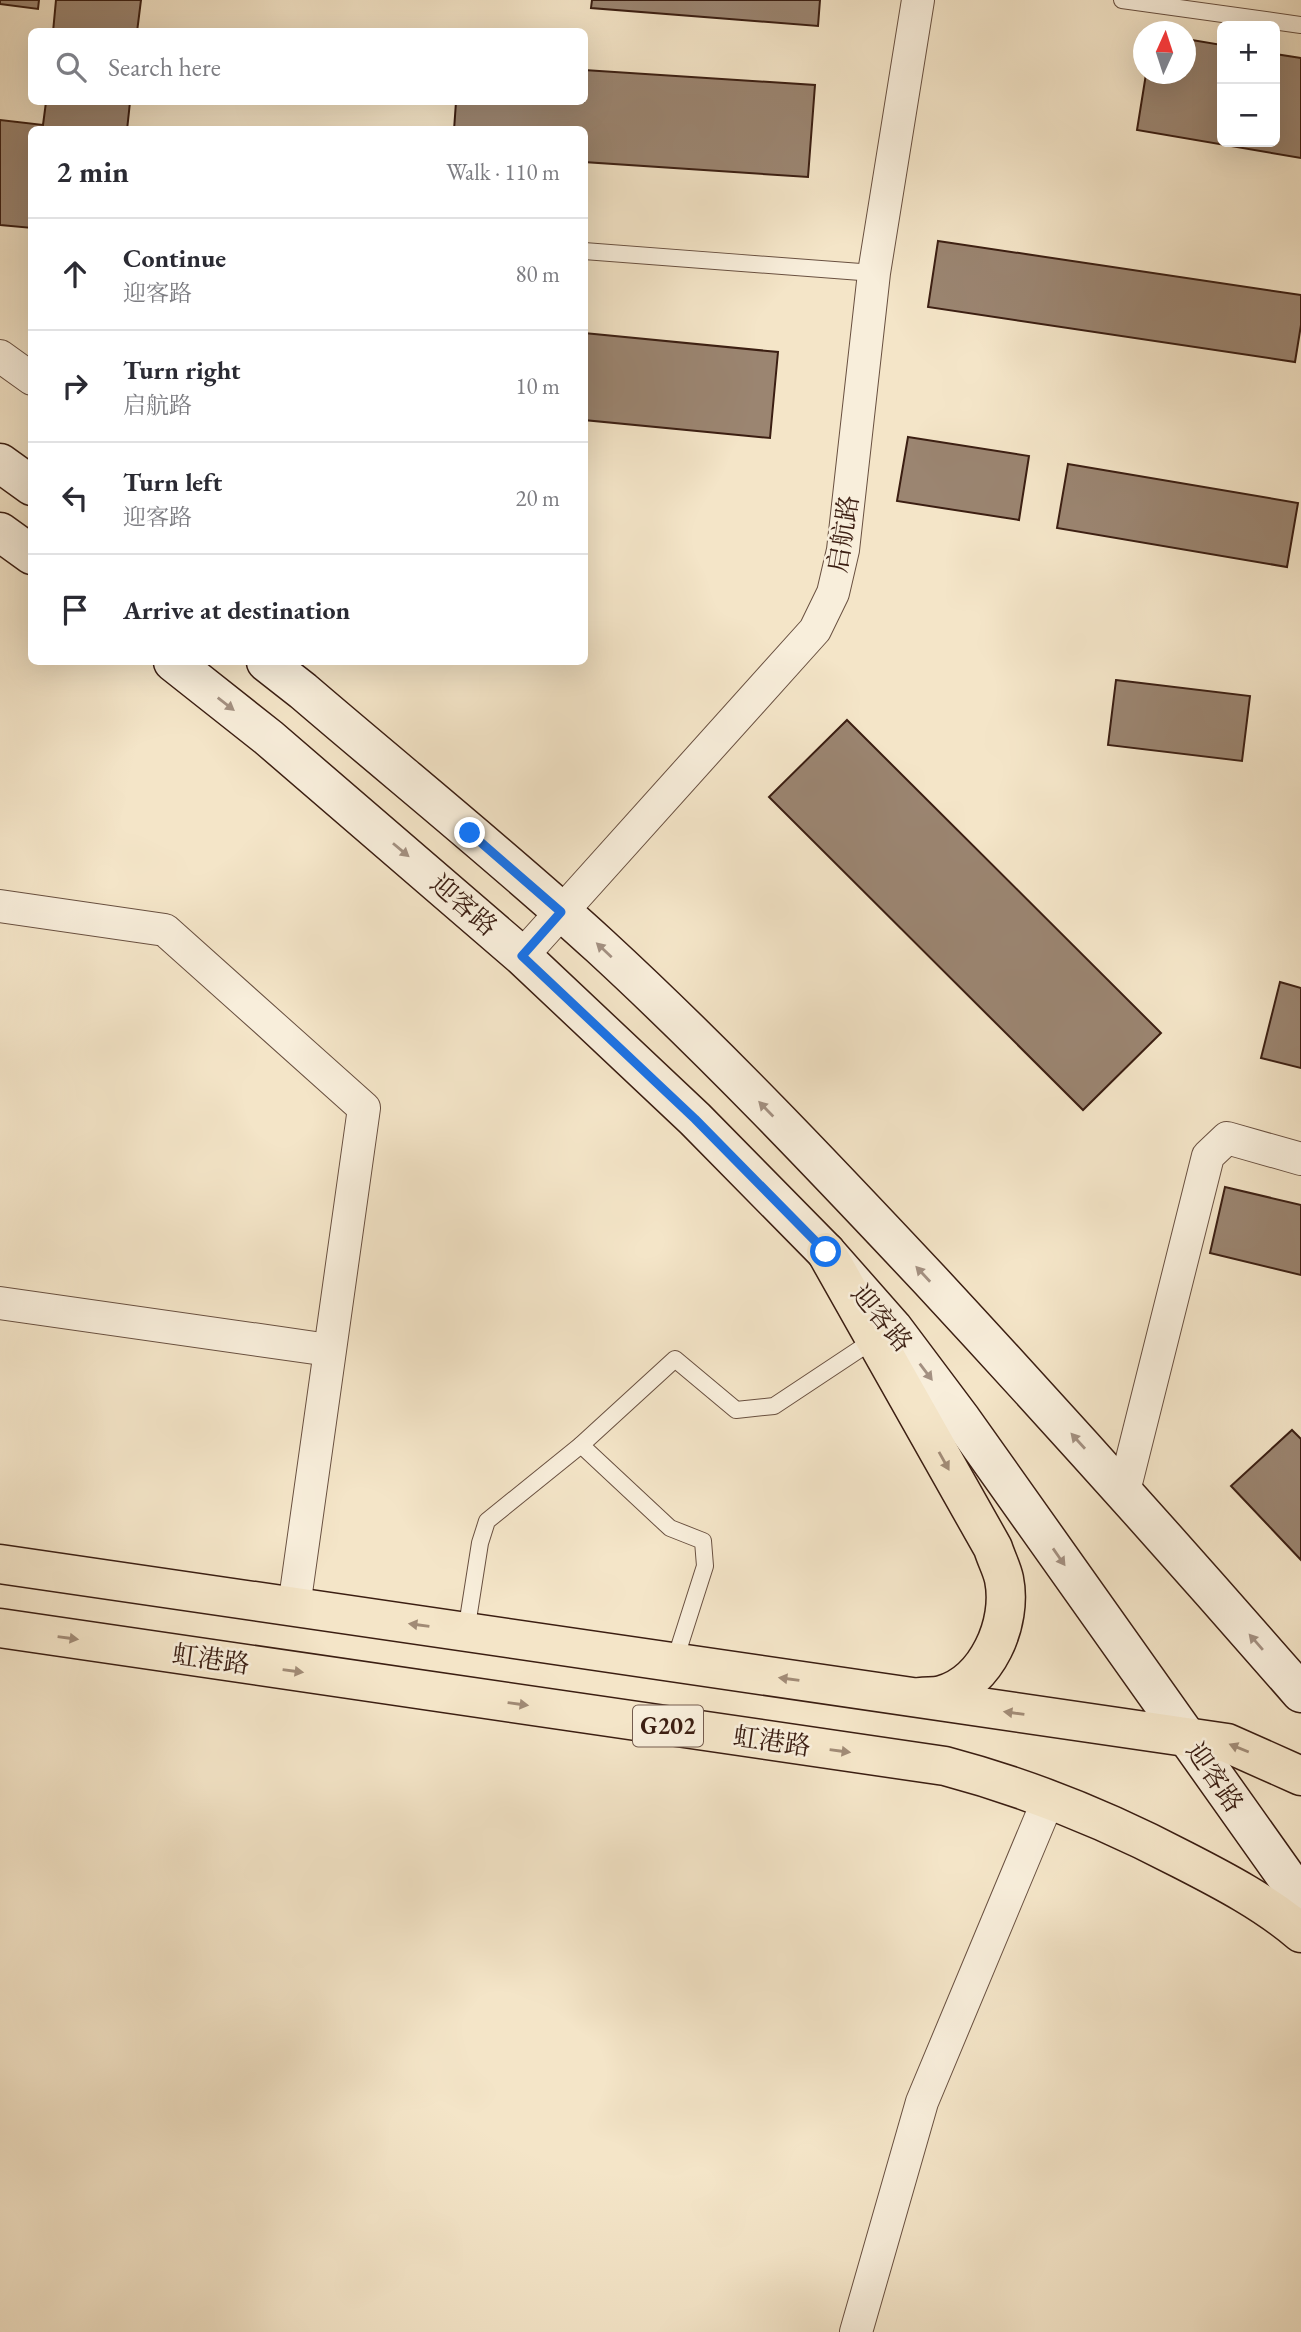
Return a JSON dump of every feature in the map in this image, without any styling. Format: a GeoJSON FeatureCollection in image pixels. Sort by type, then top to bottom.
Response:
{"type":"FeatureCollection","features":[{"type":"Feature","properties":{"kind":"highway"},"geometry":{"type":"LineString","coordinates":[[826,1252],[993,1548],[1004,1579],[1006,1610],[999,1637],[983,1663],[964,1683],[942,1695],[912,1698]]}},
{"type":"Feature","properties":{"kind":"highway","name":"G202"},"geometry":{"type":"LineString","coordinates":[[0,1564],[1227,1743],[1301,1776]]}},
{"type":"Feature","properties":{"kind":"highway","name":"虹港路"},"geometry":{"type":"LineString","coordinates":[[0,1628],[945,1766],[988,1777],[1049,1798],[1143,1839],[1219,1878],[1283,1917],[1301,1933]]}},
{"type":"Feature","properties":{"kind":"main road"},"geometry":{"type":"LineString","coordinates":[[0,463],[28,483]]}},
{"type":"Feature","properties":{"kind":"main road"},"geometry":{"type":"LineString","coordinates":[[0,532],[28,552]]}},
{"type":"Feature","properties":{"kind":"main road","name":"迎客路"},"geometry":{"type":"LineString","coordinates":[[177,665],[269,737],[522,956],[695,1119],[826,1252],[893,1328],[962,1420],[1301,1898]]}},
{"type":"Feature","properties":{"kind":"main road"},"geometry":{"type":"LineString","coordinates":[[270,665],[601,947],[758,1101],[881,1228],[1124,1491],[1301,1693]]}},
{"type":"Feature","properties":{"kind":"street","name":"启航路"},"geometry":{"type":"LineString","coordinates":[[522,956],[815,630],[833,593],[843,550],[874,274],[918,0]]}},
{"type":"Feature","properties":{"kind":"street"},"geometry":{"type":"LineString","coordinates":[[0,356],[28,376]]}},
{"type":"Feature","properties":{"kind":"street"},"geometry":{"type":"LineString","coordinates":[[0,906],[165,930],[364,1108],[294,1607]]}},
{"type":"Feature","properties":{"kind":"street"},"geometry":{"type":"LineString","coordinates":[[1124,1491],[1208,1156],[1227,1138],[1301,1159]]}},
{"type":"Feature","properties":{"kind":"street"},"geometry":{"type":"LineString","coordinates":[[0,1303],[329,1350]]}},
{"type":"Feature","properties":{"kind":"street"},"geometry":{"type":"LineString","coordinates":[[856,2332],[922,2102],[1049,1798]]}},
{"type":"Feature","properties":{"kind":"lane"},"geometry":{"type":"LineString","coordinates":[[1122,0],[1301,24]]}},
{"type":"Feature","properties":{"kind":"lane"},"geometry":{"type":"LineString","coordinates":[[588,251],[874,274]]}},
{"type":"Feature","properties":{"kind":"lane"},"geometry":{"type":"LineString","coordinates":[[466,1632],[480,1543],[487,1521],[581,1445],[675,1359],[736,1410],[774,1406],[875,1339]]}},
{"type":"Feature","properties":{"kind":"lane"},"geometry":{"type":"LineString","coordinates":[[581,1445],[670,1528],[703,1541],[705,1566],[674,1662]]}},
{"type":"Feature","properties":{"kind":"building"},"geometry":{"type":"Polygon","coordinates":[[[0,0],[39,0],[38,9],[0,4],[0,0]]]}},
{"type":"Feature","properties":{"kind":"building"},"geometry":{"type":"Polygon","coordinates":[[[56,0],[141,0],[138,28],[53,28],[56,0]]]}},
{"type":"Feature","properties":{"kind":"building"},"geometry":{"type":"Polygon","coordinates":[[[592,0],[820,0],[818,26],[591,8],[592,0]]]}},
{"type":"Feature","properties":{"kind":"building"},"geometry":{"type":"Polygon","coordinates":[[[1196,41],[1217,44],[1217,144],[1137,130],[1144,84],[1196,84],[1196,41]]]}},
{"type":"Feature","properties":{"kind":"building"},"geometry":{"type":"Polygon","coordinates":[[[1280,55],[1301,58],[1301,158],[1237,147],[1280,147],[1280,55]]]}},
{"type":"Feature","properties":{"kind":"building"},"geometry":{"type":"Polygon","coordinates":[[[588,70],[815,85],[808,177],[588,162],[588,126],[454,126],[456,105],[588,105],[588,70]]]}},
{"type":"Feature","properties":{"kind":"building"},"geometry":{"type":"Polygon","coordinates":[[[46,105],[130,105],[127,126],[28,126],[28,228],[0,225],[0,120],[43,125],[46,105]]]}},
{"type":"Feature","properties":{"kind":"building"},"geometry":{"type":"Polygon","coordinates":[[[938,241],[1301,295],[1301,325],[1295,362],[928,307],[938,241]]]}},
{"type":"Feature","properties":{"kind":"building"},"geometry":{"type":"Polygon","coordinates":[[[588,333],[778,352],[770,438],[588,420],[588,333]]]}},
{"type":"Feature","properties":{"kind":"building"},"geometry":{"type":"Polygon","coordinates":[[[908,437],[1029,456],[1019,520],[897,501],[908,437]]]}},
{"type":"Feature","properties":{"kind":"building"},"geometry":{"type":"Polygon","coordinates":[[[1068,464],[1298,503],[1287,567],[1057,528],[1068,464]]]}},
{"type":"Feature","properties":{"kind":"building"},"geometry":{"type":"Polygon","coordinates":[[[1116,680],[1250,696],[1242,761],[1108,745],[1116,680]]]}},
{"type":"Feature","properties":{"kind":"building"},"geometry":{"type":"Polygon","coordinates":[[[847,720],[1161,1033],[1083,1110],[769,797],[847,720]]]}},
{"type":"Feature","properties":{"kind":"building"},"geometry":{"type":"Polygon","coordinates":[[[1280,982],[1301,988],[1301,1068],[1261,1058],[1280,982]]]}},
{"type":"Feature","properties":{"kind":"building"},"geometry":{"type":"Polygon","coordinates":[[[1225,1187],[1301,1205],[1301,1275],[1210,1253],[1225,1187]]]}},
{"type":"Feature","properties":{"kind":"building"},"geometry":{"type":"Polygon","coordinates":[[[1292,1430],[1301,1439],[1301,1560],[1231,1486],[1292,1430]]]}},
{"type":"Feature","properties":{"kind":"route"},"geometry":{"type":"LineString","coordinates":[[470,833],[561,912],[522,956],[695,1119],[826,1252]]}}]}
